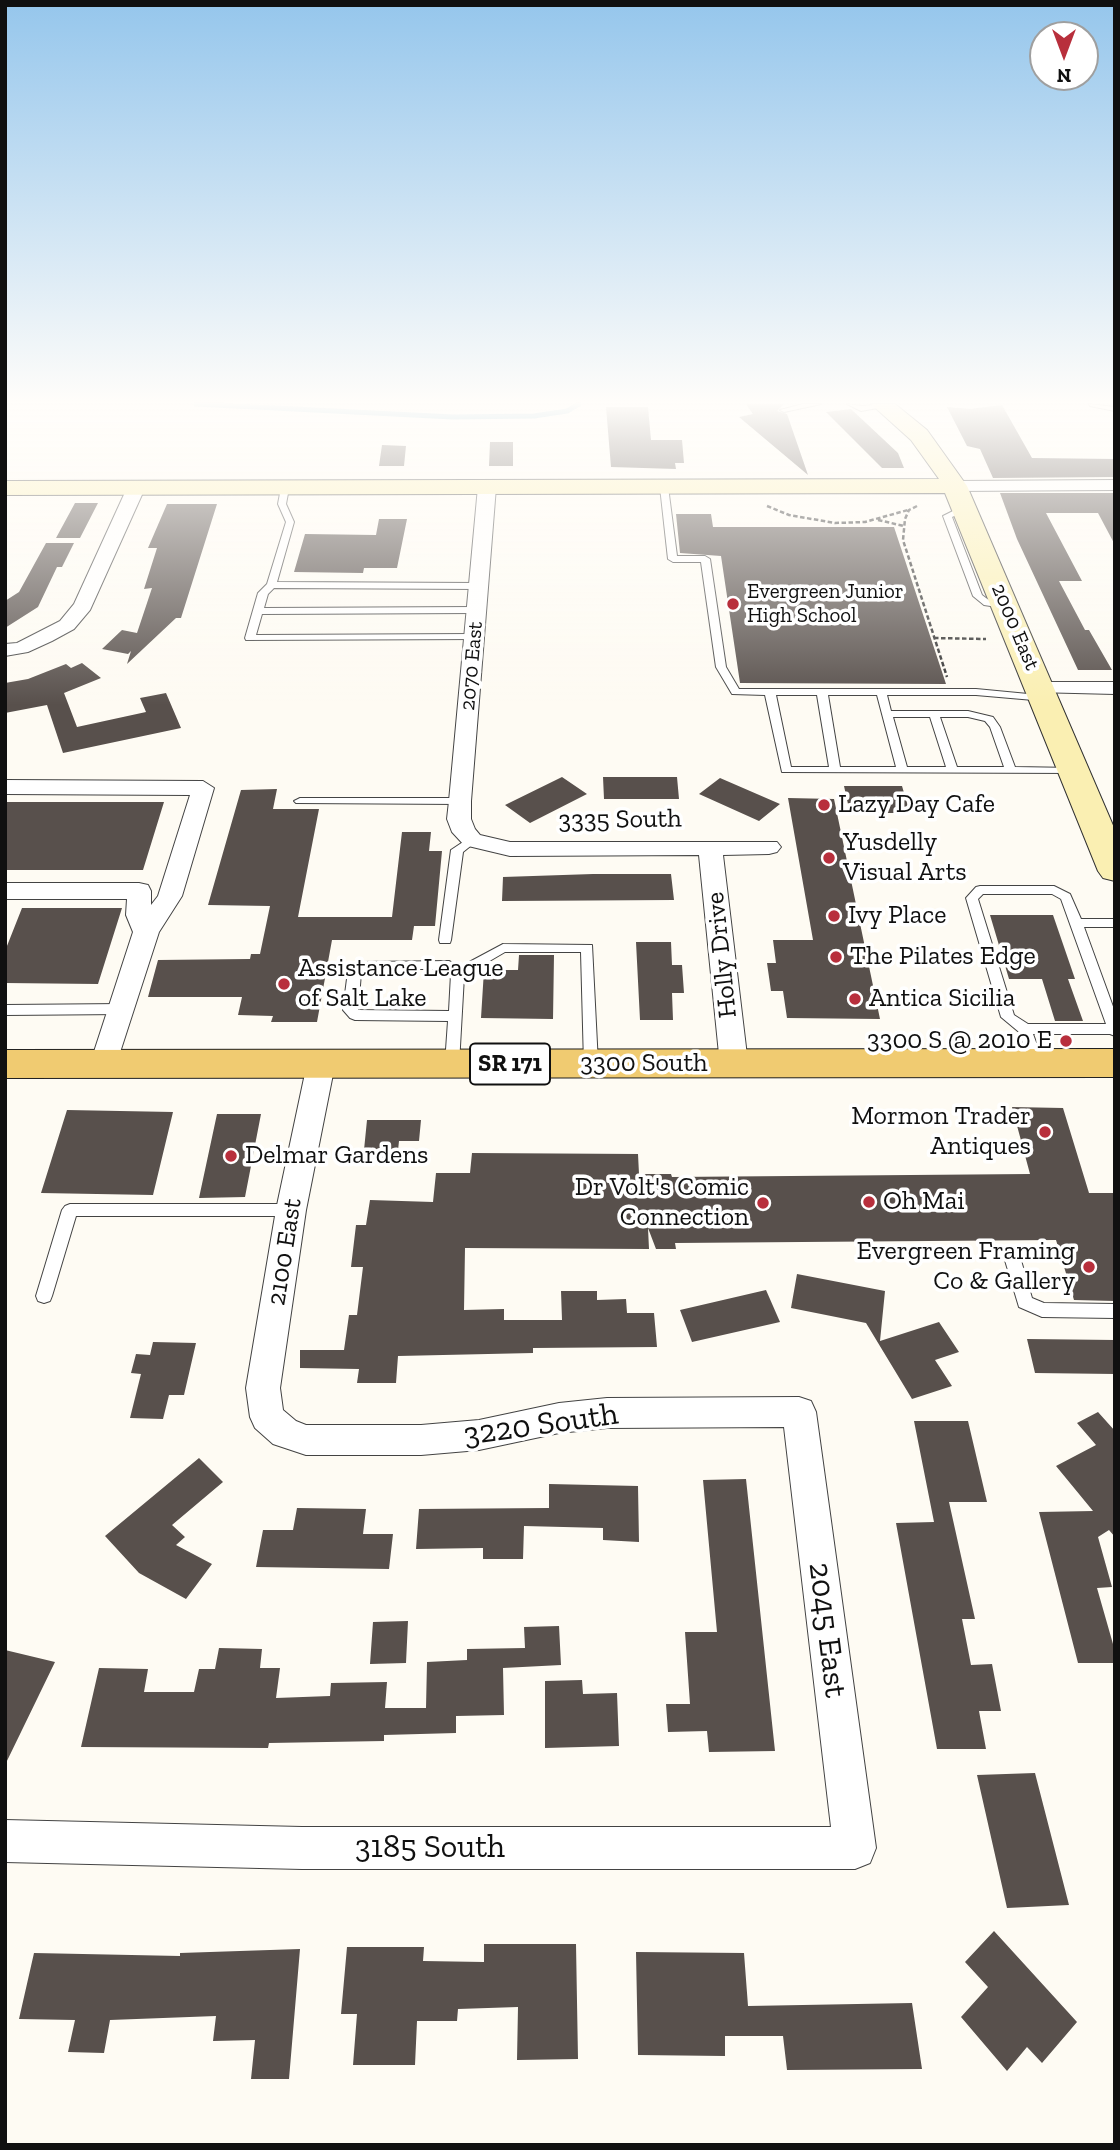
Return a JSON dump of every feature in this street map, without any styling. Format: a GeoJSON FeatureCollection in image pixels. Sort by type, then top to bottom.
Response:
{"type":"FeatureCollection","features":[{"type":"Feature","properties":{"kind":"main road","name":"3300 South"},"geometry":{"type":"LineString","coordinates":[[5,1064],[734,1064],[1031,1046],[1115,1063]]}},
{"type":"Feature","properties":{"kind":"street"},"geometry":{"type":"LineString","coordinates":[[13,649],[67,625],[83,606],[129,504]]}},
{"type":"Feature","properties":{"kind":"street","name":"2070 East"},"geometry":{"type":"LineString","coordinates":[[472,840],[464,832],[460,819],[460,800],[486,504]]}},
{"type":"Feature","properties":{"kind":"street","name":"2000 East"},"geometry":{"type":"LineString","coordinates":[[963,504],[1114,869]]}},
{"type":"Feature","properties":{"kind":"street"},"geometry":{"type":"LineString","coordinates":[[1043,693],[1115,688]]}},
{"type":"Feature","properties":{"kind":"street"},"geometry":{"type":"LineString","coordinates":[[5,787],[203,788],[170,895],[146,932],[124,1009],[104,1064]]}},
{"type":"Feature","properties":{"kind":"street","name":"3335 South"},"geometry":{"type":"LineString","coordinates":[[472,840],[510,849],[769,847]]}},
{"type":"Feature","properties":{"kind":"street","name":"Holly Drive"},"geometry":{"type":"LineString","coordinates":[[710,847],[734,1064]]}},
{"type":"Feature","properties":{"kind":"street"},"geometry":{"type":"LineString","coordinates":[[5,891],[139,891],[139,915],[146,932]]}},
{"type":"Feature","properties":{"kind":"street","name":"2100 East"},"geometry":{"type":"LineString","coordinates":[[285,1433],[267,1417],[263,1388],[291,1210],[321,1064]]}},
{"type":"Feature","properties":{"kind":"street","name":"3220 South"},"geometry":{"type":"LineString","coordinates":[[285,1433],[306,1440],[421,1440],[479,1435],[559,1418],[607,1413],[799,1412]]}},
{"type":"Feature","properties":{"kind":"street","name":"2045 East"},"geometry":{"type":"LineString","coordinates":[[799,1412],[855,1848]]}},
{"type":"Feature","properties":{"kind":"street","name":"3185 South"},"geometry":{"type":"LineString","coordinates":[[5,1841],[302,1849],[855,1848]]}},
{"type":"Feature","properties":{"kind":"lane"},"geometry":{"type":"LineString","coordinates":[[282,504],[290,522],[271,585],[263,593],[250,638],[474,637]]}},
{"type":"Feature","properties":{"kind":"lane"},"geometry":{"type":"LineString","coordinates":[[666,504],[673,559],[705,559],[721,667],[736,692],[1043,693]]}},
{"type":"Feature","properties":{"kind":"lane"},"geometry":{"type":"LineString","coordinates":[[271,585],[479,586]]}},
{"type":"Feature","properties":{"kind":"lane"},"geometry":{"type":"LineString","coordinates":[[258,611],[476,610]]}},
{"type":"Feature","properties":{"kind":"lane"},"geometry":{"type":"LineString","coordinates":[[770,692],[786,769],[1074,771]]}},
{"type":"Feature","properties":{"kind":"lane"},"geometry":{"type":"LineString","coordinates":[[822,692],[835,769]]}},
{"type":"Feature","properties":{"kind":"lane"},"geometry":{"type":"LineString","coordinates":[[881,692],[902,769]]}},
{"type":"Feature","properties":{"kind":"lane"},"geometry":{"type":"LineString","coordinates":[[887,714],[968,715],[989,719],[995,727],[1011,771]]}},
{"type":"Feature","properties":{"kind":"lane"},"geometry":{"type":"LineString","coordinates":[[934,715],[953,771]]}},
{"type":"Feature","properties":{"kind":"lane"},"geometry":{"type":"LineString","coordinates":[[300,801],[460,800]]}},
{"type":"Feature","properties":{"kind":"lane"},"geometry":{"type":"LineString","coordinates":[[445,940],[457,850],[472,840]]}},
{"type":"Feature","properties":{"kind":"lane"},"geometry":{"type":"LineString","coordinates":[[980,890],[1054,890],[1066,897],[1076,923],[1110,1005],[1114,1030],[1031,1046],[1008,1017],[972,898],[980,890]]}},
{"type":"Feature","properties":{"kind":"lane"},"geometry":{"type":"LineString","coordinates":[[1076,923],[1115,923]]}},
{"type":"Feature","properties":{"kind":"lane"},"geometry":{"type":"LineString","coordinates":[[458,974],[503,948],[587,948],[591,1064]]}},
{"type":"Feature","properties":{"kind":"lane"},"geometry":{"type":"LineString","coordinates":[[452,1064],[458,974],[449,965],[361,967],[355,971],[349,1010],[363,1016],[455,1016]]}},
{"type":"Feature","properties":{"kind":"lane"},"geometry":{"type":"LineString","coordinates":[[5,1010],[124,1009]]}},
{"type":"Feature","properties":{"kind":"lane"},"geometry":{"type":"LineString","coordinates":[[44,1296],[70,1210],[291,1210]]}},
{"type":"Feature","properties":{"kind":"lane"},"geometry":{"type":"LineString","coordinates":[[1012,1257],[1025,1302],[1042,1310],[1115,1311]]}},
{"type":"Feature","properties":{"kind":"path"},"geometry":{"type":"LineString","coordinates":[[764,504],[789,515],[835,523],[875,519],[921,505]]}},
{"type":"Feature","properties":{"kind":"path"},"geometry":{"type":"LineString","coordinates":[[909,510],[903,540],[950,685]]}},
{"type":"Feature","properties":{"kind":"path"},"geometry":{"type":"LineString","coordinates":[[875,519],[904,526]]}},
{"type":"Feature","properties":{"kind":"path"},"geometry":{"type":"LineString","coordinates":[[934,638],[986,639]]}},
{"type":"Feature","properties":{"kind":"building"},"geometry":{"type":"Polygon","coordinates":[[[74,504],[97,504],[80,538],[56,538],[74,504]]]}},
{"type":"Feature","properties":{"kind":"building"},"geometry":{"type":"Polygon","coordinates":[[[167,504],[217,504],[181,618],[176,618],[127,664],[131,651],[128,654],[102,649],[122,630],[137,633],[152,588],[144,589],[157,548],[148,548],[167,504]]]}},
{"type":"Feature","properties":{"kind":"building"},"geometry":{"type":"Polygon","coordinates":[[[1004,504],[1115,504],[1115,545],[1098,513],[1046,513],[1082,581],[1059,581],[1085,630],[1089,630],[1112,670],[1078,670],[1017,539],[1004,504]]]}},
{"type":"Feature","properties":{"kind":"building","name":"Evergreen Junior High School"},"geometry":{"type":"Polygon","coordinates":[[[676,514],[711,514],[713,527],[894,527],[946,684],[740,683],[721,556],[680,553],[676,514]]]}},
{"type":"Feature","properties":{"kind":"building"},"geometry":{"type":"Polygon","coordinates":[[[379,519],[407,519],[397,568],[364,568],[363,573],[294,572],[305,534],[376,535],[379,519]]]}},
{"type":"Feature","properties":{"kind":"building"},"geometry":{"type":"Polygon","coordinates":[[[46,543],[74,543],[62,567],[57,567],[38,607],[5,628],[5,601],[19,592],[46,543]]]}},
{"type":"Feature","properties":{"kind":"building"},"geometry":{"type":"Polygon","coordinates":[[[82,663],[101,678],[64,693],[77,727],[146,712],[140,698],[166,693],[181,728],[63,753],[47,705],[5,713],[5,683],[28,679],[66,664],[71,668],[82,663]]]}},
{"type":"Feature","properties":{"kind":"building"},"geometry":{"type":"Polygon","coordinates":[[[562,777],[587,794],[530,823],[505,805],[562,777]]]}},
{"type":"Feature","properties":{"kind":"building"},"geometry":{"type":"Polygon","coordinates":[[[603,777],[677,777],[679,799],[604,799],[603,777]]]}},
{"type":"Feature","properties":{"kind":"building"},"geometry":{"type":"Polygon","coordinates":[[[720,778],[780,804],[759,821],[699,794],[720,778]]]}},
{"type":"Feature","properties":{"kind":"building"},"geometry":{"type":"Polygon","coordinates":[[[844,786],[902,786],[910,813],[850,813],[844,786]]]}},
{"type":"Feature","properties":{"kind":"building"},"geometry":{"type":"Polygon","coordinates":[[[277,789],[273,809],[319,809],[298,917],[392,917],[402,832],[431,832],[429,851],[442,851],[435,926],[414,926],[412,940],[332,940],[317,1022],[271,1022],[273,1016],[238,1015],[242,997],[148,997],[158,960],[250,959],[251,954],[260,954],[270,906],[208,905],[241,790],[277,789]]]}},
{"type":"Feature","properties":{"kind":"building","name":"Ivy Place"},"geometry":{"type":"Polygon","coordinates":[[[788,798],[834,799],[880,1019],[787,1018],[783,991],[771,991],[767,963],[776,963],[773,940],[813,940],[788,798]]]}},
{"type":"Feature","properties":{"kind":"building"},"geometry":{"type":"Polygon","coordinates":[[[5,802],[164,802],[143,870],[5,870],[5,802]]]}},
{"type":"Feature","properties":{"kind":"building"},"geometry":{"type":"Polygon","coordinates":[[[671,874],[674,900],[502,901],[503,877],[671,874]]]}},
{"type":"Feature","properties":{"kind":"building"},"geometry":{"type":"Polygon","coordinates":[[[22,908],[122,908],[98,984],[5,983],[5,951],[22,908]]]}},
{"type":"Feature","properties":{"kind":"building"},"geometry":{"type":"Polygon","coordinates":[[[990,915],[1053,915],[1075,979],[1068,979],[1083,1021],[1055,1021],[1042,979],[1009,979],[990,915]]]}},
{"type":"Feature","properties":{"kind":"building"},"geometry":{"type":"Polygon","coordinates":[[[636,942],[671,942],[672,965],[682,965],[684,993],[672,993],[673,1020],[640,1020],[636,942]]]}},
{"type":"Feature","properties":{"kind":"building"},"geometry":{"type":"Polygon","coordinates":[[[519,955],[554,955],[553,1019],[481,1018],[484,970],[518,970],[519,955]]]}},
{"type":"Feature","properties":{"kind":"building"},"geometry":{"type":"Polygon","coordinates":[[[1012,1107],[1063,1108],[1089,1193],[1115,1193],[1115,1301],[1074,1300],[1056,1240],[675,1243],[676,1249],[656,1249],[648,1228],[649,1249],[465,1248],[464,1310],[504,1309],[504,1320],[562,1320],[561,1291],[597,1291],[597,1300],[626,1299],[627,1313],[654,1313],[657,1347],[533,1348],[533,1353],[398,1356],[396,1383],[357,1383],[359,1369],[300,1368],[300,1350],[344,1350],[349,1315],[357,1315],[363,1267],[351,1267],[356,1225],[366,1225],[370,1200],[433,1202],[436,1173],[470,1173],[472,1153],[638,1154],[639,1174],[671,1174],[672,1177],[1030,1174],[1012,1107]]]}},
{"type":"Feature","properties":{"kind":"building"},"geometry":{"type":"Polygon","coordinates":[[[67,1110],[173,1112],[153,1195],[41,1193],[67,1110]]]}},
{"type":"Feature","properties":{"kind":"building","name":"Delmar Gardens"},"geometry":{"type":"Polygon","coordinates":[[[217,1114],[261,1114],[245,1197],[199,1198],[217,1114]]]}},
{"type":"Feature","properties":{"kind":"building"},"geometry":{"type":"Polygon","coordinates":[[[367,1120],[421,1120],[419,1141],[399,1141],[397,1160],[363,1160],[367,1120]]]}},
{"type":"Feature","properties":{"kind":"building"},"geometry":{"type":"Polygon","coordinates":[[[797,1274],[885,1291],[880,1341],[939,1322],[959,1352],[935,1360],[952,1386],[912,1399],[866,1323],[791,1308],[797,1274]]]}},
{"type":"Feature","properties":{"kind":"building"},"geometry":{"type":"Polygon","coordinates":[[[766,1290],[780,1322],[692,1342],[680,1310],[766,1290]]]}},
{"type":"Feature","properties":{"kind":"building"},"geometry":{"type":"Polygon","coordinates":[[[1027,1339],[1115,1340],[1115,1374],[1035,1373],[1027,1339]]]}},
{"type":"Feature","properties":{"kind":"building"},"geometry":{"type":"Polygon","coordinates":[[[153,1342],[196,1343],[184,1395],[169,1395],[163,1419],[130,1418],[141,1374],[131,1373],[136,1354],[150,1355],[153,1342]]]}},
{"type":"Feature","properties":{"kind":"building"},"geometry":{"type":"Polygon","coordinates":[[[1098,1412],[1115,1431],[1115,1537],[1109,1530],[1098,1537],[1112,1587],[1097,1588],[1115,1651],[1115,1663],[1078,1663],[1039,1512],[1093,1511],[1056,1466],[1096,1445],[1077,1423],[1098,1412]]]}},
{"type":"Feature","properties":{"kind":"building"},"geometry":{"type":"Polygon","coordinates":[[[914,1421],[968,1421],[987,1502],[949,1502],[975,1619],[962,1619],[971,1665],[992,1664],[1001,1711],[979,1711],[986,1749],[937,1749],[896,1523],[934,1522],[914,1421]]]}},
{"type":"Feature","properties":{"kind":"building"},"geometry":{"type":"Polygon","coordinates":[[[199,1458],[223,1482],[172,1525],[185,1537],[176,1545],[212,1564],[186,1599],[139,1573],[105,1536],[199,1458]]]}},
{"type":"Feature","properties":{"kind":"building"},"geometry":{"type":"Polygon","coordinates":[[[746,1479],[775,1751],[709,1752],[707,1731],[668,1732],[666,1704],[690,1704],[685,1632],[717,1632],[703,1480],[746,1479]]]}},
{"type":"Feature","properties":{"kind":"building"},"geometry":{"type":"Polygon","coordinates":[[[549,1484],[638,1486],[639,1542],[603,1540],[603,1528],[524,1526],[523,1559],[483,1559],[483,1548],[416,1549],[419,1509],[549,1508],[549,1484]]]}},
{"type":"Feature","properties":{"kind":"building"},"geometry":{"type":"Polygon","coordinates":[[[297,1508],[366,1509],[363,1534],[393,1534],[389,1569],[256,1567],[263,1530],[293,1530],[297,1508]]]}},
{"type":"Feature","properties":{"kind":"building"},"geometry":{"type":"Polygon","coordinates":[[[408,1621],[406,1663],[370,1664],[373,1622],[408,1621]]]}},
{"type":"Feature","properties":{"kind":"building"},"geometry":{"type":"Polygon","coordinates":[[[559,1626],[561,1665],[503,1668],[504,1715],[456,1716],[456,1733],[384,1735],[384,1741],[269,1743],[268,1748],[81,1747],[99,1668],[148,1669],[144,1692],[194,1692],[199,1669],[215,1669],[219,1648],[262,1649],[260,1668],[280,1668],[276,1698],[330,1696],[331,1683],[387,1682],[385,1708],[426,1708],[427,1662],[467,1660],[467,1649],[525,1648],[524,1627],[559,1626]]]}},
{"type":"Feature","properties":{"kind":"building"},"geometry":{"type":"Polygon","coordinates":[[[5,1650],[55,1662],[5,1765],[5,1650]]]}},
{"type":"Feature","properties":{"kind":"building"},"geometry":{"type":"Polygon","coordinates":[[[582,1680],[583,1694],[617,1693],[619,1746],[545,1748],[545,1681],[582,1680]]]}},
{"type":"Feature","properties":{"kind":"building"},"geometry":{"type":"Polygon","coordinates":[[[1035,1773],[1069,1905],[1007,1908],[977,1775],[1035,1773]]]}},
{"type":"Feature","properties":{"kind":"building"},"geometry":{"type":"Polygon","coordinates":[[[994,1931],[1077,2022],[1042,2063],[1027,2047],[1007,2071],[961,2017],[988,1987],[965,1962],[994,1931]]]}},
{"type":"Feature","properties":{"kind":"building"},"geometry":{"type":"Polygon","coordinates":[[[484,1944],[576,1944],[578,2059],[517,2060],[518,2007],[458,2009],[457,2021],[417,2021],[415,2065],[353,2065],[357,2014],[341,2014],[347,1947],[424,1947],[423,1961],[484,1962],[484,1944]]]}},
{"type":"Feature","properties":{"kind":"building"},"geometry":{"type":"Polygon","coordinates":[[[300,1949],[289,2079],[251,2079],[255,2040],[213,2041],[216,2016],[110,2020],[104,2053],[68,2052],[75,2020],[19,2019],[34,1953],[180,1956],[180,1953],[300,1949]]]}},
{"type":"Feature","properties":{"kind":"building"},"geometry":{"type":"Polygon","coordinates":[[[636,1952],[744,1953],[748,2006],[912,2003],[922,2069],[787,2070],[783,2036],[725,2036],[725,2056],[638,2055],[636,1952]]]}},
{"type":"Feature","properties":{"kind":"place","name":"Evergreen Junior High School"},"geometry":{"type":"Point","coordinates":[733,604]}},
{"type":"Feature","properties":{"kind":"place","name":"Lazy Day Cafe"},"geometry":{"type":"Point","coordinates":[824,805]}},
{"type":"Feature","properties":{"kind":"place","name":"Yusdelly Visual Arts"},"geometry":{"type":"Point","coordinates":[829,858]}},
{"type":"Feature","properties":{"kind":"place","name":"Ivy Place"},"geometry":{"type":"Point","coordinates":[834,916]}},
{"type":"Feature","properties":{"kind":"place","name":"The Pilates Edge"},"geometry":{"type":"Point","coordinates":[836,957]}},
{"type":"Feature","properties":{"kind":"place","name":"Assistance League of Salt Lake"},"geometry":{"type":"Point","coordinates":[284,984]}},
{"type":"Feature","properties":{"kind":"place","name":"Antica Sicilia"},"geometry":{"type":"Point","coordinates":[855,999]}},
{"type":"Feature","properties":{"kind":"place","name":"3300 S @ 2010 E"},"geometry":{"type":"Point","coordinates":[1066,1041]}},
{"type":"Feature","properties":{"kind":"place","name":"Mormon Trader Antiques"},"geometry":{"type":"Point","coordinates":[1045,1132]}},
{"type":"Feature","properties":{"kind":"place","name":"Delmar Gardens"},"geometry":{"type":"Point","coordinates":[231,1156]}},
{"type":"Feature","properties":{"kind":"place","name":"Oh Mai"},"geometry":{"type":"Point","coordinates":[869,1202]}},
{"type":"Feature","properties":{"kind":"place","name":"Dr Volt's Comic Connection"},"geometry":{"type":"Point","coordinates":[763,1203]}},
{"type":"Feature","properties":{"kind":"place","name":"Evergreen Framing Co & Gallery"},"geometry":{"type":"Point","coordinates":[1089,1267]}}]}
